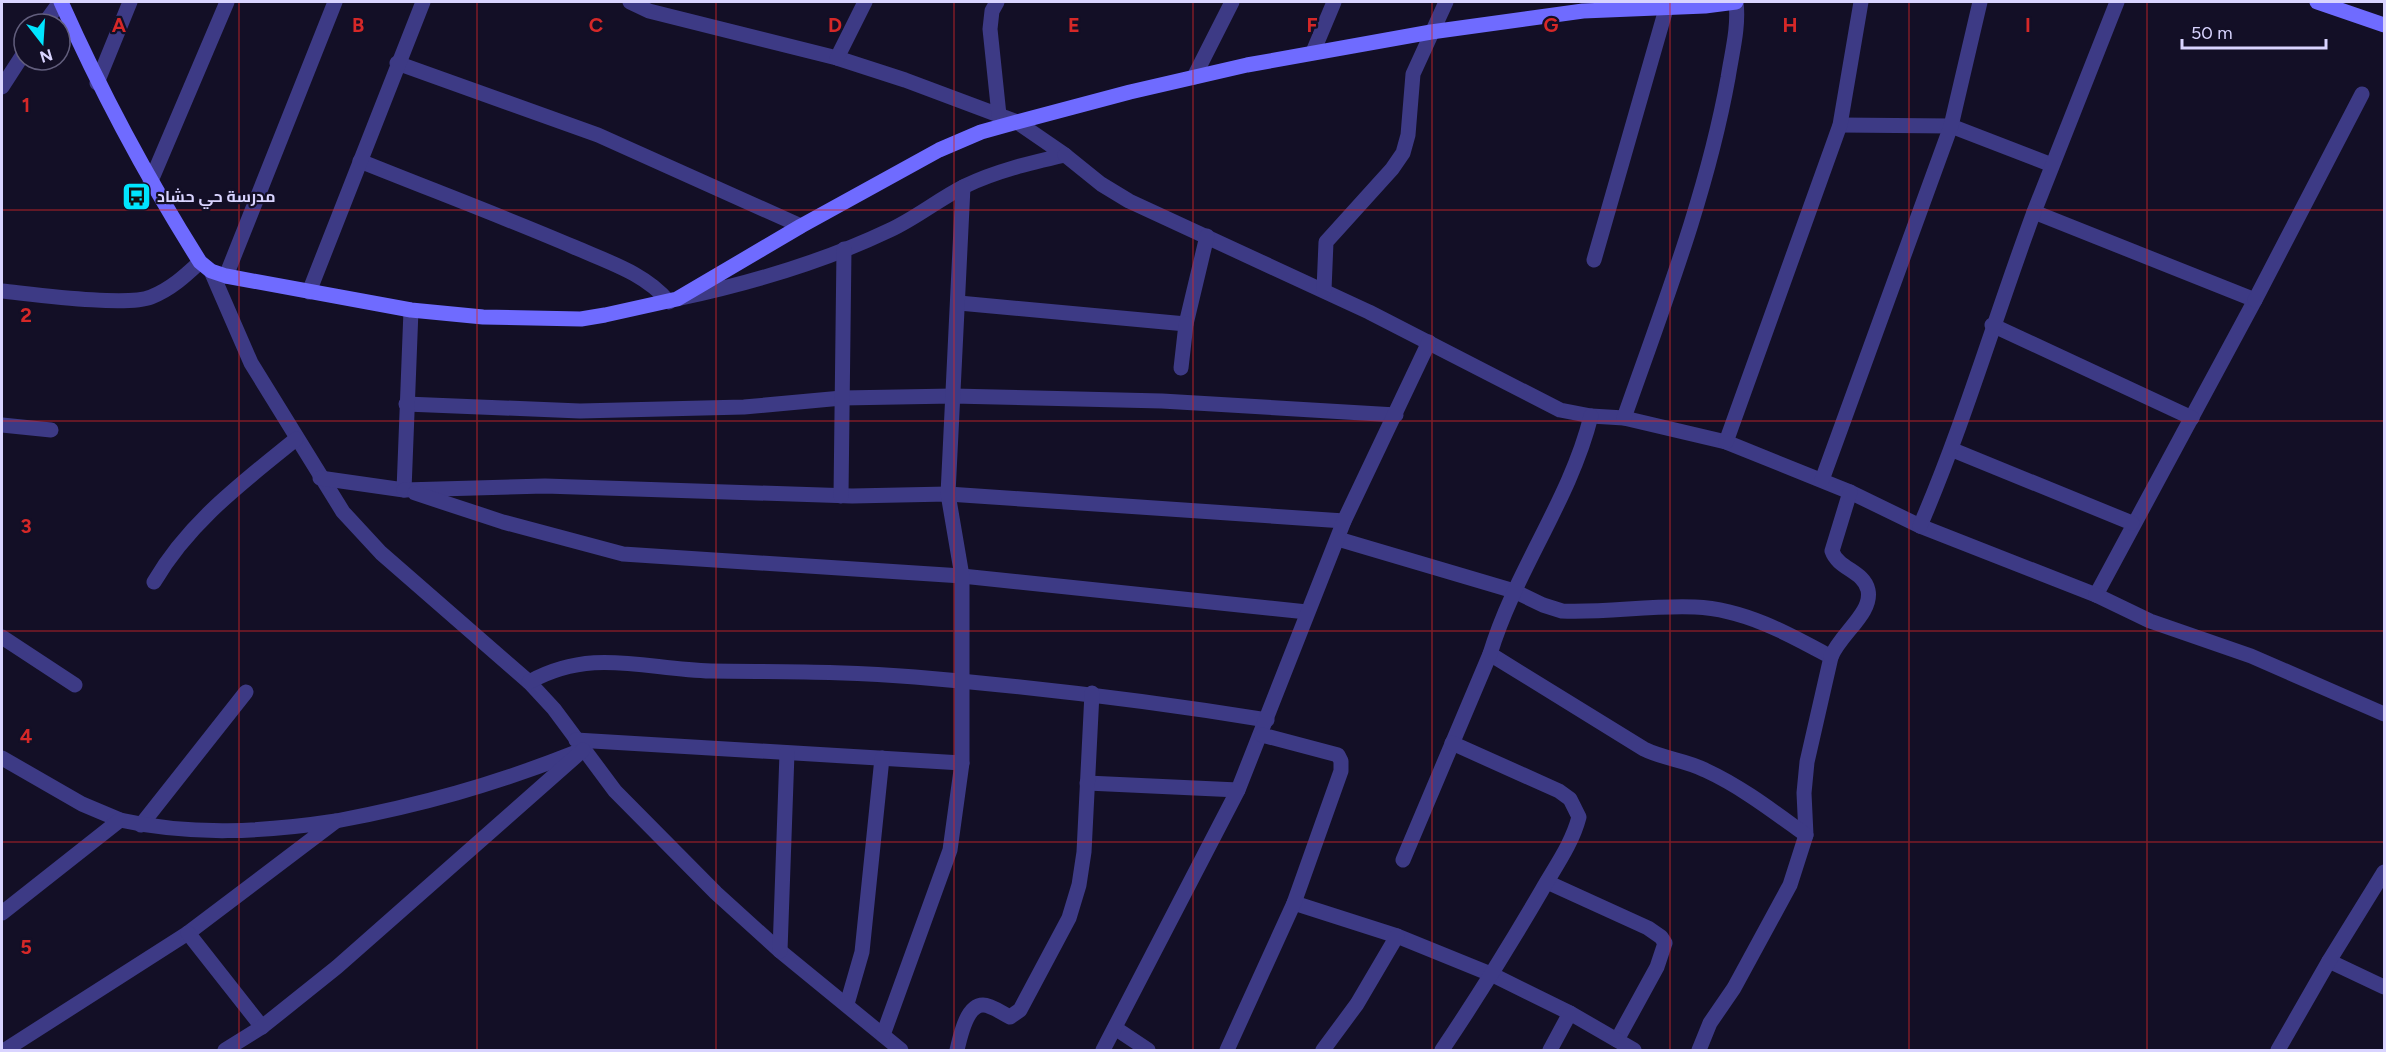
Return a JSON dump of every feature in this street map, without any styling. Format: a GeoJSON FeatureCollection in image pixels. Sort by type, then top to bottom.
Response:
{"type":"FeatureCollection","features":[{"type":"Feature","properties":{"kind":"street"},"geometry":{"type":"LineString","coordinates":[[61,2],[97,83],[150,183],[212,270],[251,363],[343,512],[381,553],[529,682],[554,709],[615,790],[666,844],[780,951],[901,1050]]}},
{"type":"Feature","properties":{"kind":"street"},"geometry":{"type":"LineString","coordinates":[[97,83],[130,2]]}},
{"type":"Feature","properties":{"kind":"street"},"geometry":{"type":"LineString","coordinates":[[150,183],[227,2]]}},
{"type":"Feature","properties":{"kind":"street"},"geometry":{"type":"LineString","coordinates":[[212,270],[335,2]]}},
{"type":"Feature","properties":{"kind":"street"},"geometry":{"type":"LineString","coordinates":[[309,292],[397,63],[423,2]]}},
{"type":"Feature","properties":{"kind":"street"},"geometry":{"type":"LineString","coordinates":[[630,2],[649,11],[715,29],[837,58],[1017,122],[1065,155],[1101,184],[1129,201],[1324,290],[1554,407],[1591,416],[1624,418],[1726,442],[1850,492],[1920,526],[2096,595],[2150,621],[2251,656],[2385,714]]}},
{"type":"Feature","properties":{"kind":"street"},"geometry":{"type":"LineString","coordinates":[[837,58],[865,2]]}},
{"type":"Feature","properties":{"kind":"street"},"geometry":{"type":"LineString","coordinates":[[997,2],[992,11],[990,29],[996,61],[999,115]]}},
{"type":"Feature","properties":{"kind":"street"},"geometry":{"type":"LineString","coordinates":[[1194,77],[1232,2]]}},
{"type":"Feature","properties":{"kind":"street"},"geometry":{"type":"LineString","coordinates":[[1313,52],[1334,2]]}},
{"type":"Feature","properties":{"kind":"street"},"geometry":{"type":"LineString","coordinates":[[1324,290],[1326,242],[1392,169],[1403,153],[1408,135],[1413,74],[1446,2]]}},
{"type":"Feature","properties":{"kind":"street"},"geometry":{"type":"LineString","coordinates":[[673,300],[939,150],[981,132],[1194,77],[1313,52],[1586,6],[1666,9],[1736,2],[1737,28],[1716,132],[1675,272],[1624,418]]}},
{"type":"Feature","properties":{"kind":"street"},"geometry":{"type":"LineString","coordinates":[[1726,442],[1840,125],[1861,2]]}},
{"type":"Feature","properties":{"kind":"street"},"geometry":{"type":"LineString","coordinates":[[1822,480],[1951,126],[1980,2]]}},
{"type":"Feature","properties":{"kind":"street"},"geometry":{"type":"LineString","coordinates":[[1920,526],[1953,450],[1992,325],[2117,2]]}},
{"type":"Feature","properties":{"kind":"street"},"geometry":{"type":"LineString","coordinates":[[2318,2],[2385,25]]}},
{"type":"Feature","properties":{"kind":"street"},"geometry":{"type":"LineString","coordinates":[[1594,260],[1666,9]]}},
{"type":"Feature","properties":{"kind":"street"},"geometry":{"type":"LineString","coordinates":[[397,63],[598,135],[801,226]]}},
{"type":"Feature","properties":{"kind":"street"},"geometry":{"type":"LineString","coordinates":[[2,87],[12,72]]}},
{"type":"Feature","properties":{"kind":"street"},"geometry":{"type":"LineString","coordinates":[[2096,595],[2132,524],[2255,300],[2362,94]]}},
{"type":"Feature","properties":{"kind":"street"},"geometry":{"type":"LineString","coordinates":[[1840,125],[1951,126],[2052,165]]}},
{"type":"Feature","properties":{"kind":"street"},"geometry":{"type":"LineString","coordinates":[[2,291],[61,297],[148,298],[179,282],[212,270],[309,292],[351,297],[411,310],[483,317],[581,319],[673,300],[772,273],[844,249],[890,231],[963,187],[1018,166],[1065,155]]}},
{"type":"Feature","properties":{"kind":"street"},"geometry":{"type":"LineString","coordinates":[[360,161],[536,230],[640,276],[673,300]]}},
{"type":"Feature","properties":{"kind":"street"},"geometry":{"type":"LineString","coordinates":[[883,1035],[950,850],[962,763],[962,576],[948,494],[963,187]]}},
{"type":"Feature","properties":{"kind":"street"},"geometry":{"type":"LineString","coordinates":[[2034,213],[2255,300]]}},
{"type":"Feature","properties":{"kind":"street"},"geometry":{"type":"LineString","coordinates":[[1181,368],[1186,324],[1207,236]]}},
{"type":"Feature","properties":{"kind":"street"},"geometry":{"type":"LineString","coordinates":[[841,496],[844,249]]}},
{"type":"Feature","properties":{"kind":"street"},"geometry":{"type":"LineString","coordinates":[[959,303],[1186,324]]}},
{"type":"Feature","properties":{"kind":"street"},"geometry":{"type":"LineString","coordinates":[[404,490],[411,310]]}},
{"type":"Feature","properties":{"kind":"street"},"geometry":{"type":"LineString","coordinates":[[1992,325],[2192,418]]}},
{"type":"Feature","properties":{"kind":"street"},"geometry":{"type":"LineString","coordinates":[[1103,1050],[1238,790],[1268,720],[1307,612],[1344,521],[1429,342]]}},
{"type":"Feature","properties":{"kind":"street"},"geometry":{"type":"LineString","coordinates":[[406,404],[580,411],[744,407],[842,398],[953,396],[1184,402],[1396,415]]}},
{"type":"Feature","properties":{"kind":"street"},"geometry":{"type":"LineString","coordinates":[[1402,860],[1490,654],[1514,591],[1579,456],[1591,416]]}},
{"type":"Feature","properties":{"kind":"street"},"geometry":{"type":"LineString","coordinates":[[2,425],[51,430]]}},
{"type":"Feature","properties":{"kind":"street"},"geometry":{"type":"LineString","coordinates":[[154,582],[168,558],[204,515],[296,439]]}},
{"type":"Feature","properties":{"kind":"street"},"geometry":{"type":"LineString","coordinates":[[1953,450],[2132,524]]}},
{"type":"Feature","properties":{"kind":"street"},"geometry":{"type":"LineString","coordinates":[[320,478],[404,490],[514,525],[623,554],[962,576],[1307,612]]}},
{"type":"Feature","properties":{"kind":"street"},"geometry":{"type":"LineString","coordinates":[[404,490],[545,486],[841,496],[948,494],[1344,521]]}},
{"type":"Feature","properties":{"kind":"street"},"geometry":{"type":"LineString","coordinates":[[1699,1050],[1710,1023],[1734,988],[1790,885],[1806,836],[1804,793],[1807,762],[1831,657],[1836,646],[1865,611],[1869,602],[1868,587],[1864,580],[1839,564],[1832,550],[1850,492]]}},
{"type":"Feature","properties":{"kind":"street"},"geometry":{"type":"LineString","coordinates":[[1338,538],[1514,591],[1543,605],[1562,610],[1697,607],[1732,613],[1781,630],[1831,657]]}},
{"type":"Feature","properties":{"kind":"street"},"geometry":{"type":"LineString","coordinates":[[2,637],[75,685]]}},
{"type":"Feature","properties":{"kind":"street"},"geometry":{"type":"LineString","coordinates":[[1490,654],[1644,749],[1694,765],[1729,782],[1806,836]]}},
{"type":"Feature","properties":{"kind":"street"},"geometry":{"type":"LineString","coordinates":[[529,682],[566,665],[597,661],[691,670],[915,676],[963,683],[1092,693],[1268,720]]}},
{"type":"Feature","properties":{"kind":"street"},"geometry":{"type":"LineString","coordinates":[[141,825],[246,692]]}},
{"type":"Feature","properties":{"kind":"street"},"geometry":{"type":"LineString","coordinates":[[957,1050],[968,1016],[976,1007],[983,1005],[1010,1017],[1020,1010],[1069,918],[1079,885],[1084,852],[1092,693]]}},
{"type":"Feature","properties":{"kind":"street"},"geometry":{"type":"LineString","coordinates":[[1227,1050],[1294,903],[1331,805],[1341,771],[1341,760],[1338,755],[1262,735]]}},
{"type":"Feature","properties":{"kind":"street"},"geometry":{"type":"LineString","coordinates":[[1442,1050],[1493,975],[1547,882],[1576,828],[1579,817],[1576,808],[1559,791],[1452,743]]}},
{"type":"Feature","properties":{"kind":"street"},"geometry":{"type":"LineString","coordinates":[[225,1050],[262,1027],[355,952],[579,745]]}},
{"type":"Feature","properties":{"kind":"street"},"geometry":{"type":"LineString","coordinates":[[2,758],[82,804],[120,820],[141,825],[212,832],[277,830],[336,821],[443,798],[502,781],[579,745],[962,763]]}},
{"type":"Feature","properties":{"kind":"street"},"geometry":{"type":"LineString","coordinates":[[780,951],[787,753]]}},
{"type":"Feature","properties":{"kind":"street"},"geometry":{"type":"LineString","coordinates":[[847,1004],[862,952],[882,758]]}},
{"type":"Feature","properties":{"kind":"street"},"geometry":{"type":"LineString","coordinates":[[1087,783],[1238,790]]}},
{"type":"Feature","properties":{"kind":"street"},"geometry":{"type":"LineString","coordinates":[[2,913],[120,820]]}},
{"type":"Feature","properties":{"kind":"street"},"geometry":{"type":"LineString","coordinates":[[5,1050],[188,933],[336,821]]}},
{"type":"Feature","properties":{"kind":"street"},"geometry":{"type":"LineString","coordinates":[[2278,1050],[2329,961],[2385,872]]}},
{"type":"Feature","properties":{"kind":"street"},"geometry":{"type":"LineString","coordinates":[[1547,882],[1648,928],[1661,937],[1665,944],[1657,968],[1617,1040]]}},
{"type":"Feature","properties":{"kind":"street"},"geometry":{"type":"LineString","coordinates":[[1294,903],[1397,936],[1493,975],[1570,1013],[1634,1050]]}},
{"type":"Feature","properties":{"kind":"street"},"geometry":{"type":"LineString","coordinates":[[188,933],[262,1027]]}},
{"type":"Feature","properties":{"kind":"street"},"geometry":{"type":"LineString","coordinates":[[1323,1050],[1357,1004],[1397,936]]}},
{"type":"Feature","properties":{"kind":"street"},"geometry":{"type":"LineString","coordinates":[[2329,961],[2385,987]]}},
{"type":"Feature","properties":{"kind":"street"},"geometry":{"type":"LineString","coordinates":[[1550,1050],[1570,1013]]}},
{"type":"Feature","properties":{"kind":"street"},"geometry":{"type":"LineString","coordinates":[[1115,1028],[1148,1050]]}},
{"type":"Feature","properties":{"kind":"place","name":"مدرسة حي حشاد"},"geometry":{"type":"Point","coordinates":[136,196]}}]}
